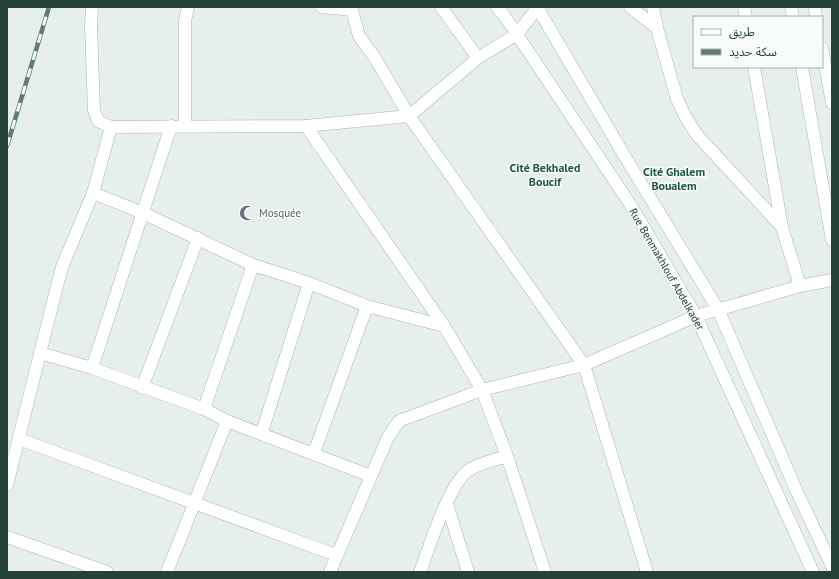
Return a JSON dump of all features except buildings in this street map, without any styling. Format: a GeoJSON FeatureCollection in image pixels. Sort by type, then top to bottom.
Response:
{"type":"FeatureCollection","features":[{"type":"Feature","properties":{"kind":"street"},"geometry":{"type":"LineString","coordinates":[[92,7],[91,26],[94,110],[98,121],[111,127],[306,126],[409,116],[478,58],[517,34],[538,7]]}},
{"type":"Feature","properties":{"kind":"street"},"geometry":{"type":"LineString","coordinates":[[185,126],[184,20],[188,7]]}},
{"type":"Feature","properties":{"kind":"street"},"geometry":{"type":"LineString","coordinates":[[322,7],[352,8],[359,36],[409,116],[584,365],[647,572]]}},
{"type":"Feature","properties":{"kind":"street"},"geometry":{"type":"LineString","coordinates":[[441,7],[478,58]]}},
{"type":"Feature","properties":{"kind":"street","name":"Rue Benmakhlouf Abdelkader"},"geometry":{"type":"LineString","coordinates":[[497,7],[517,34],[630,204],[696,316],[813,572]]}},
{"type":"Feature","properties":{"kind":"street","name":"Rue Benmakhlouf Abdelkader"},"geometry":{"type":"LineString","coordinates":[[538,7],[627,160],[718,309],[805,510],[832,566]]}},
{"type":"Feature","properties":{"kind":"street"},"geometry":{"type":"LineString","coordinates":[[630,7],[657,28]]}},
{"type":"Feature","properties":{"kind":"street"},"geometry":{"type":"LineString","coordinates":[[654,7],[657,28],[677,99],[685,116],[697,135],[782,227]]}},
{"type":"Feature","properties":{"kind":"street"},"geometry":{"type":"LineString","coordinates":[[823,54],[832,103]]}},
{"type":"Feature","properties":{"kind":"street"},"geometry":{"type":"LineString","coordinates":[[754,68],[782,227],[800,286]]}},
{"type":"Feature","properties":{"kind":"street"},"geometry":{"type":"LineString","coordinates":[[802,68],[832,240]]}},
{"type":"Feature","properties":{"kind":"street"},"geometry":{"type":"LineString","coordinates":[[92,368],[171,126]]}},
{"type":"Feature","properties":{"kind":"street"},"geometry":{"type":"LineString","coordinates":[[306,126],[444,326],[482,390],[507,456],[545,572]]}},
{"type":"Feature","properties":{"kind":"street"},"geometry":{"type":"LineString","coordinates":[[7,484],[62,267],[93,193],[111,127]]}},
{"type":"Feature","properties":{"kind":"street"},"geometry":{"type":"LineString","coordinates":[[608,171],[627,160]]}},
{"type":"Feature","properties":{"kind":"street"},"geometry":{"type":"LineString","coordinates":[[93,193],[143,213],[253,265],[309,283],[367,306],[444,326]]}},
{"type":"Feature","properties":{"kind":"street"},"geometry":{"type":"LineString","coordinates":[[142,388],[198,238]]}},
{"type":"Feature","properties":{"kind":"street"},"geometry":{"type":"LineString","coordinates":[[204,409],[253,265]]}},
{"type":"Feature","properties":{"kind":"street"},"geometry":{"type":"LineString","coordinates":[[330,572],[336,555],[388,438],[399,421],[482,390],[584,365],[696,316],[800,286],[832,280]]}},
{"type":"Feature","properties":{"kind":"street"},"geometry":{"type":"LineString","coordinates":[[262,432],[309,283]]}},
{"type":"Feature","properties":{"kind":"street"},"geometry":{"type":"LineString","coordinates":[[314,453],[367,306]]}},
{"type":"Feature","properties":{"kind":"street"},"geometry":{"type":"LineString","coordinates":[[40,352],[92,368],[142,388],[204,409],[227,420],[262,432],[371,476]]}},
{"type":"Feature","properties":{"kind":"street"},"geometry":{"type":"LineString","coordinates":[[724,378],[744,370]]}},
{"type":"Feature","properties":{"kind":"street"},"geometry":{"type":"LineString","coordinates":[[167,572],[227,420]]}},
{"type":"Feature","properties":{"kind":"street"},"geometry":{"type":"LineString","coordinates":[[19,439],[336,555]]}},
{"type":"Feature","properties":{"kind":"street"},"geometry":{"type":"LineString","coordinates":[[420,572],[459,478],[469,470],[507,456]]}},
{"type":"Feature","properties":{"kind":"street"},"geometry":{"type":"LineString","coordinates":[[447,504],[468,572]]}},
{"type":"Feature","properties":{"kind":"street"},"geometry":{"type":"LineString","coordinates":[[788,518],[805,510]]}},
{"type":"Feature","properties":{"kind":"street"},"geometry":{"type":"LineString","coordinates":[[7,537],[89,569],[108,572]]}},
{"type":"Feature","properties":{"kind":"railway"},"geometry":{"type":"LineString","coordinates":[[7,146],[49,7]]}},
{"type":"Feature","properties":{"kind":"place","name":"Mosquée"},"geometry":{"type":"Point","coordinates":[247,213]}},
{"type":"Feature","properties":{"kind":"district","name":"Cité Bekhaled Boucif"},"geometry":{"type":"Point","coordinates":[545,175]}},
{"type":"Feature","properties":{"kind":"district","name":"Cité Ghalem Boualem"},"geometry":{"type":"Point","coordinates":[674,179]}}]}
